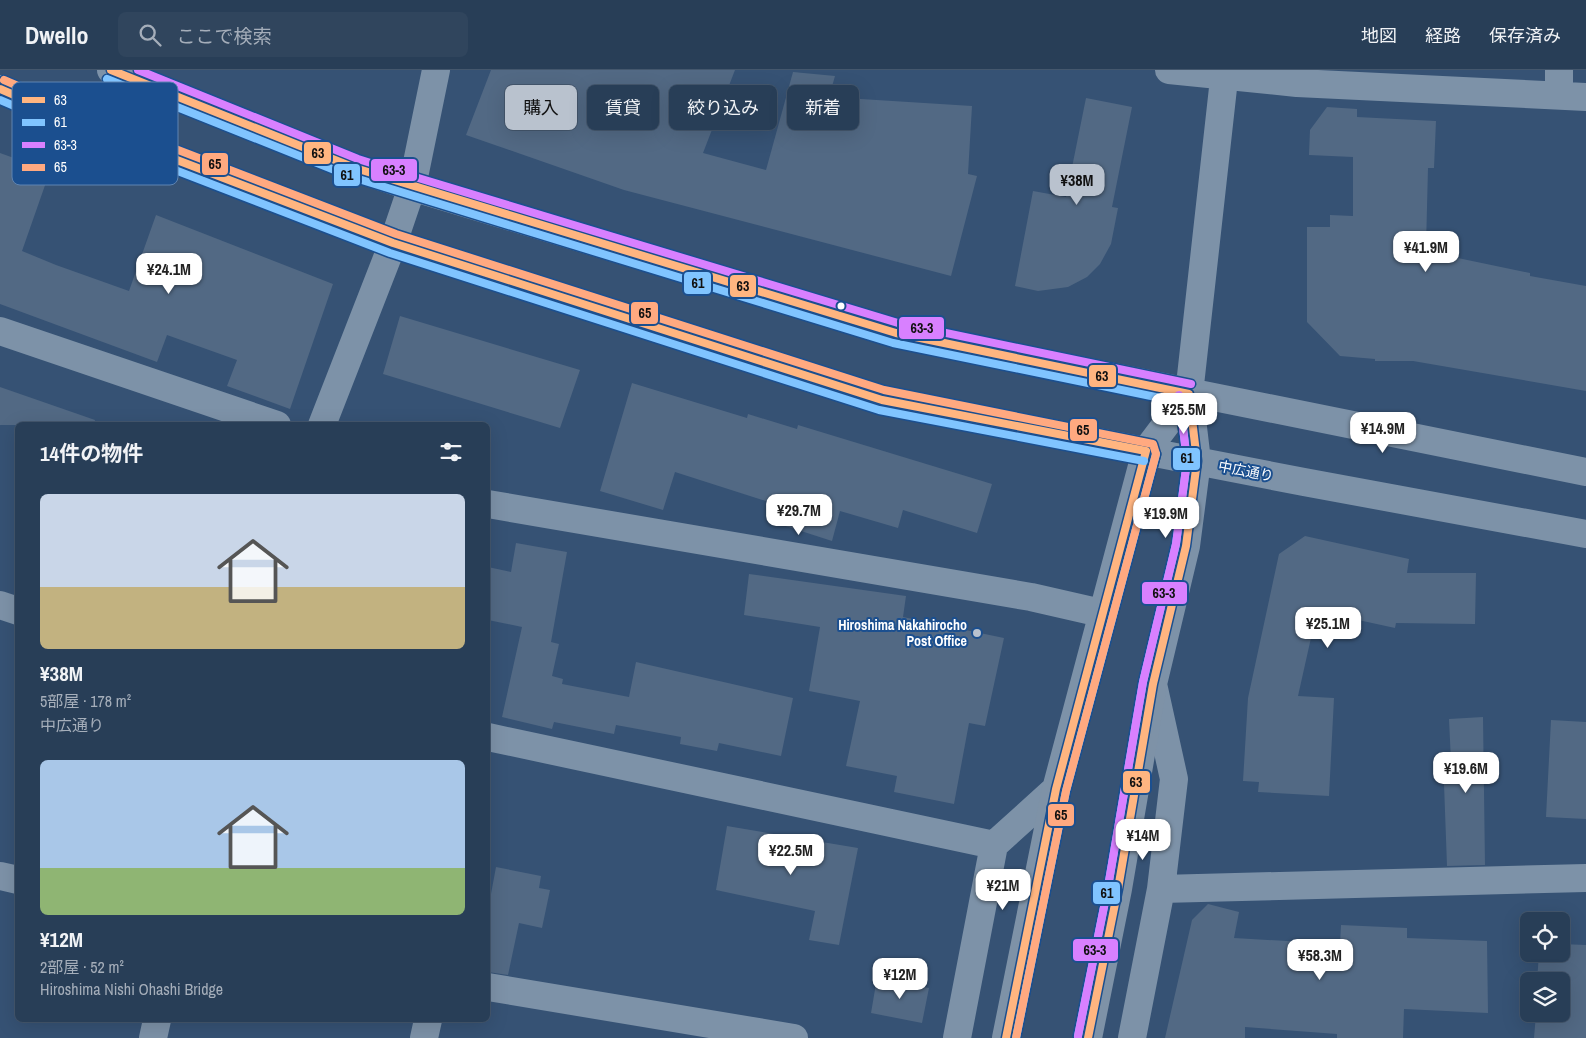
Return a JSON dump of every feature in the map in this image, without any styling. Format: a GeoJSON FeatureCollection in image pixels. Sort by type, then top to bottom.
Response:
{"type":"FeatureCollection","features":[{"type":"Feature","properties":{"kind":"highway"},"geometry":{"type":"LineString","coordinates":[[1088,1038],[1118,889],[1153,684]]}},
{"type":"Feature","properties":{"kind":"highway"},"geometry":{"type":"LineString","coordinates":[[1006,1038],[1056,789]]}},
{"type":"Feature","properties":{"kind":"street"},"geometry":{"type":"LineString","coordinates":[[111,70],[141,82]]}},
{"type":"Feature","properties":{"kind":"street"},"geometry":{"type":"LineString","coordinates":[[323,422],[393,243],[412,188],[436,70]]}},
{"type":"Feature","properties":{"kind":"street"},"geometry":{"type":"LineString","coordinates":[[1169,70],[1225,72],[1297,83],[1559,83],[1586,97]]}},
{"type":"Feature","properties":{"kind":"street"},"geometry":{"type":"LineString","coordinates":[[1132,1038],[1161,889],[1174,779],[1153,684],[1186,546],[1197,462],[1189,394],[1225,72]]}},
{"type":"Feature","properties":{"kind":"street","name":"中広通り"},"geometry":{"type":"LineString","coordinates":[[0,89],[12,94]]}},
{"type":"Feature","properties":{"kind":"street"},"geometry":{"type":"LineString","coordinates":[[178,97],[355,168],[412,188],[896,333],[1189,394],[1586,472]]}},
{"type":"Feature","properties":{"kind":"street","name":"中広通り"},"geometry":{"type":"LineString","coordinates":[[178,160],[393,243],[882,400],[1197,462],[1586,534]]}},
{"type":"Feature","properties":{"kind":"street"},"geometry":{"type":"LineString","coordinates":[[0,331],[268,422]]}},
{"type":"Feature","properties":{"kind":"street"},"geometry":{"type":"LineString","coordinates":[[957,1038],[994,845],[1056,789],[1101,613],[1146,452],[1189,394]]}},
{"type":"Feature","properties":{"kind":"street"},"geometry":{"type":"LineString","coordinates":[[490,504],[1031,597],[1101,613]]}},
{"type":"Feature","properties":{"kind":"street"},"geometry":{"type":"LineString","coordinates":[[0,605],[15,610]]}},
{"type":"Feature","properties":{"kind":"street"},"geometry":{"type":"LineString","coordinates":[[490,737],[994,845]]}},
{"type":"Feature","properties":{"kind":"street"},"geometry":{"type":"LineString","coordinates":[[0,876],[15,879]]}},
{"type":"Feature","properties":{"kind":"street"},"geometry":{"type":"LineString","coordinates":[[1161,889],[1586,878]]}},
{"type":"Feature","properties":{"kind":"street"},"geometry":{"type":"LineString","coordinates":[[490,987],[794,1038]]}},
{"type":"Feature","properties":{"kind":"street"},"geometry":{"type":"LineString","coordinates":[[153,1038],[157,1022]]}},
{"type":"Feature","properties":{"kind":"street"},"geometry":{"type":"LineString","coordinates":[[424,1038],[428,1022]]}},
{"type":"Feature","properties":{"kind":"building"},"geometry":{"type":"Polygon","coordinates":[[[491,70],[735,70],[729,85],[669,85],[669,130],[712,130],[703,153],[766,170],[787,94],[787,130],[859,130],[859,99],[972,106],[968,174],[977,176],[951,276],[624,190],[466,135],[491,70]]]}},
{"type":"Feature","properties":{"kind":"building"},"geometry":{"type":"Polygon","coordinates":[[[793,72],[835,76],[832,85],[789,85],[793,72]]]}},
{"type":"Feature","properties":{"kind":"building"},"geometry":{"type":"Polygon","coordinates":[[[1086,98],[1132,107],[1112,207],[1118,208],[1111,244],[1100,264],[1087,277],[1068,287],[1038,291],[1015,286],[1033,191],[1066,197],[1086,98]]]}},
{"type":"Feature","properties":{"kind":"building"},"geometry":{"type":"Polygon","coordinates":[[[1327,107],[1357,109],[1357,117],[1436,121],[1434,168],[1428,168],[1426,247],[1429,247],[1429,252],[1530,273],[1530,276],[1586,286],[1586,391],[1413,361],[1375,361],[1375,359],[1340,356],[1307,322],[1307,227],[1330,227],[1330,215],[1353,216],[1353,157],[1309,155],[1310,130],[1327,107]]]}},
{"type":"Feature","properties":{"kind":"building"},"geometry":{"type":"Polygon","coordinates":[[[0,153],[12,157],[12,185],[45,185],[22,251],[56,265],[129,291],[156,215],[333,284],[290,409],[227,386],[237,360],[167,335],[157,362],[0,304],[0,153]]]}},
{"type":"Feature","properties":{"kind":"building"},"geometry":{"type":"Polygon","coordinates":[[[400,316],[580,370],[560,428],[383,374],[400,316]]]}},
{"type":"Feature","properties":{"kind":"building"},"geometry":{"type":"Polygon","coordinates":[[[632,383],[747,418],[748,414],[797,429],[798,425],[992,484],[977,533],[903,510],[898,528],[840,511],[832,541],[770,521],[775,504],[675,472],[663,510],[600,491],[632,383]]]}},
{"type":"Feature","properties":{"kind":"building"},"geometry":{"type":"Polygon","coordinates":[[[0,387],[95,420],[95,422],[15,422],[15,425],[0,425],[0,387]]]}},
{"type":"Feature","properties":{"kind":"building"},"geometry":{"type":"Polygon","coordinates":[[[1305,536],[1409,559],[1407,573],[1476,573],[1475,624],[1396,623],[1395,628],[1317,611],[1298,696],[1334,698],[1329,796],[1258,792],[1259,782],[1243,781],[1248,698],[1279,554],[1305,536]]]}},
{"type":"Feature","properties":{"kind":"building"},"geometry":{"type":"Polygon","coordinates":[[[516,543],[567,552],[551,642],[559,644],[552,676],[563,679],[562,684],[629,697],[636,662],[793,698],[781,756],[719,743],[717,751],[680,744],[681,737],[616,725],[614,734],[554,722],[552,729],[502,717],[522,627],[490,620],[490,567],[511,572],[516,543]]]}},
{"type":"Feature","properties":{"kind":"building"},"geometry":{"type":"Polygon","coordinates":[[[749,574],[906,596],[903,617],[1004,638],[985,726],[969,723],[954,804],[894,792],[897,776],[846,766],[860,701],[809,691],[820,627],[744,615],[749,574]]]}},
{"type":"Feature","properties":{"kind":"building"},"geometry":{"type":"Polygon","coordinates":[[[1483,717],[1485,865],[1447,866],[1444,784],[1452,783],[1449,719],[1483,717]]]}},
{"type":"Feature","properties":{"kind":"building"},"geometry":{"type":"Polygon","coordinates":[[[1551,720],[1586,722],[1586,819],[1546,817],[1551,720]]]}},
{"type":"Feature","properties":{"kind":"building"},"geometry":{"type":"Polygon","coordinates":[[[727,826],[858,848],[839,945],[809,940],[815,911],[716,890],[727,826]]]}},
{"type":"Feature","properties":{"kind":"building"},"geometry":{"type":"Polygon","coordinates":[[[496,867],[541,876],[539,888],[550,890],[542,928],[519,923],[508,975],[490,972],[490,899],[496,867]]]}},
{"type":"Feature","properties":{"kind":"building"},"geometry":{"type":"Polygon","coordinates":[[[1208,904],[1239,912],[1234,938],[1340,944],[1341,925],[1407,928],[1407,938],[1487,941],[1488,1013],[1404,1009],[1403,1038],[1337,1038],[1337,1034],[1245,1027],[1245,1038],[1165,1038],[1192,920],[1208,904]]]}},
{"type":"Feature","properties":{"kind":"building"},"geometry":{"type":"Polygon","coordinates":[[[1570,944],[1586,945],[1586,1038],[1534,1038],[1535,1022],[1570,1022],[1570,972],[1538,972],[1538,962],[1570,962],[1570,944]]]}},
{"type":"Feature","properties":{"kind":"building"},"geometry":{"type":"Polygon","coordinates":[[[877,978],[929,988],[922,1023],[871,1013],[877,978]]]}},
{"type":"Feature","properties":{"kind":"transit line","name":"63"},"geometry":{"type":"LineString","coordinates":[[111,70],[141,82]]}},
{"type":"Feature","properties":{"kind":"transit line","name":"63-3"},"geometry":{"type":"LineString","coordinates":[[138,70],[168,82]]}},
{"type":"Feature","properties":{"kind":"transit line","name":"61"},"geometry":{"type":"LineString","coordinates":[[107,79],[114,82]]}},
{"type":"Feature","properties":{"kind":"transit line","name":"65"},"geometry":{"type":"LineString","coordinates":[[4,80],[12,83]]}},
{"type":"Feature","properties":{"kind":"transit line","name":"63-3"},"geometry":{"type":"LineString","coordinates":[[178,86],[358,159],[898,323],[1191,384]]}},
{"type":"Feature","properties":{"kind":"transit line","name":"63"},"geometry":{"type":"LineString","coordinates":[[0,89],[12,94]]}},
{"type":"Feature","properties":{"kind":"transit line","name":"63"},"geometry":{"type":"LineString","coordinates":[[178,97],[355,168],[896,333],[1189,394],[1197,461],[1186,546],[1153,684],[1118,889],[1088,1038]]}},
{"type":"Feature","properties":{"kind":"transit line","name":"61"},"geometry":{"type":"LineString","coordinates":[[0,100],[12,105]]}},
{"type":"Feature","properties":{"kind":"transit line","name":"61"},"geometry":{"type":"LineString","coordinates":[[178,107],[352,177],[893,343],[1180,402],[1187,461],[1176,544],[1143,682],[1108,887],[1078,1036]]}},
{"type":"Feature","properties":{"kind":"transit line","name":"65"},"geometry":{"type":"LineString","coordinates":[[178,150],[396,234],[884,390],[1153,444],[1156,454],[1066,791],[1016,1038]]}},
{"type":"Feature","properties":{"kind":"transit line","name":"63"},"geometry":{"type":"LineString","coordinates":[[178,160],[393,243],[882,400],[1146,451]]}},
{"type":"Feature","properties":{"kind":"transit line","name":"61"},"geometry":{"type":"LineString","coordinates":[[178,171],[390,253],[879,410],[1144,461]]}},
{"type":"Feature","properties":{"kind":"transit line","name":"63-3"},"geometry":{"type":"LineString","coordinates":[[1078,1036],[1108,887],[1143,682],[1176,544],[1187,461],[1179,395]]}},
{"type":"Feature","properties":{"kind":"transit line","name":"63"},"geometry":{"type":"LineString","coordinates":[[1006,1038],[1056,789],[1146,451]]}},
{"type":"Feature","properties":{"kind":"transit line","name":"61"},"geometry":{"type":"LineString","coordinates":[[1016,1038],[1066,791],[1156,454]]}},
{"type":"Feature","properties":{"kind":"place","name":"Hiroshima Nakahirocho Post Office"},"geometry":{"type":"Point","coordinates":[977,633]}}]}
